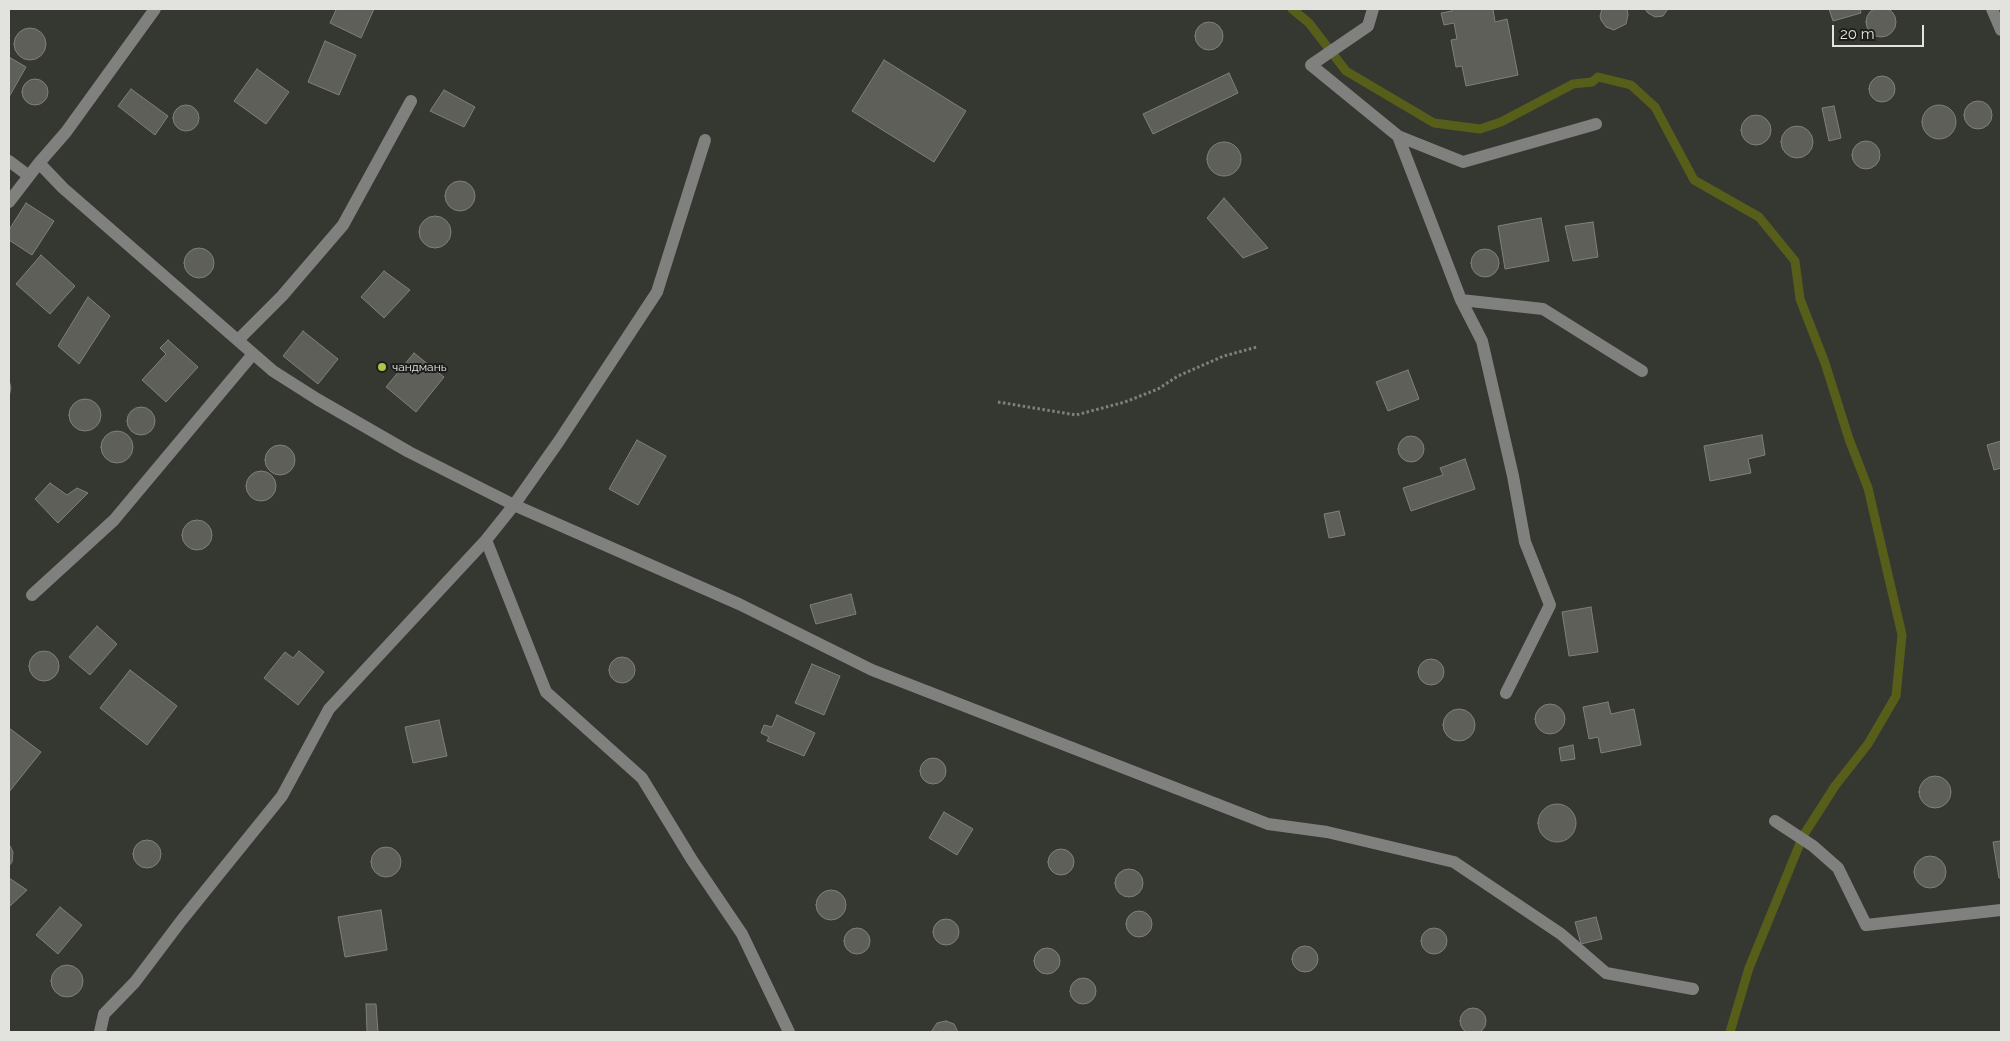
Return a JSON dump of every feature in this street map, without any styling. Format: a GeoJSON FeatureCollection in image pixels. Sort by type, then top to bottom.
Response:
{"type":"FeatureCollection","features":[{"type":"Feature","properties":{"kind":"street"},"geometry":{"type":"LineString","coordinates":[[9,202],[38,162],[66,132],[155,9]]}},
{"type":"Feature","properties":{"kind":"street"},"geometry":{"type":"LineString","coordinates":[[1373,9],[1368,26],[1311,65],[1398,136],[1463,162],[1596,124]]}},
{"type":"Feature","properties":{"kind":"street"},"geometry":{"type":"LineString","coordinates":[[1992,9],[2001,30]]}},
{"type":"Feature","properties":{"kind":"street"},"geometry":{"type":"LineString","coordinates":[[238,340],[282,296],[343,225],[411,101]]}},
{"type":"Feature","properties":{"kind":"street"},"geometry":{"type":"LineString","coordinates":[[1398,136],[1461,300],[1482,341],[1513,476],[1525,542],[1550,605],[1506,693]]}},
{"type":"Feature","properties":{"kind":"street"},"geometry":{"type":"LineString","coordinates":[[100,1032],[104,1014],[135,982],[181,921],[282,796],[329,709],[486,540],[514,505],[657,292],[704,140]]}},
{"type":"Feature","properties":{"kind":"street"},"geometry":{"type":"LineString","coordinates":[[9,161],[29,176]]}},
{"type":"Feature","properties":{"kind":"street"},"geometry":{"type":"LineString","coordinates":[[38,162],[63,188],[273,371],[317,399],[409,452],[514,505],[738,604],[872,670],[1268,824],[1327,832],[1454,862],[1560,934],[1606,973],[1693,989]]}},
{"type":"Feature","properties":{"kind":"street"},"geometry":{"type":"LineString","coordinates":[[1461,300],[1543,309],[1642,371]]}},
{"type":"Feature","properties":{"kind":"street"},"geometry":{"type":"LineString","coordinates":[[32,596],[114,520],[253,354]]}},
{"type":"Feature","properties":{"kind":"street"},"geometry":{"type":"LineString","coordinates":[[486,540],[546,692],[642,778],[692,860],[742,934],[789,1032]]}},
{"type":"Feature","properties":{"kind":"street"},"geometry":{"type":"LineString","coordinates":[[1780,824],[1812,846],[1838,868],[1866,925],[2001,910]]}},
{"type":"Feature","properties":{"kind":"path"},"geometry":{"type":"LineString","coordinates":[[998,402],[1076,415],[1125,402],[1158,389],[1178,376],[1224,356],[1257,347]]}},
{"type":"Feature","properties":{"kind":"building"},"geometry":{"type":"Polygon","coordinates":[[[1881,7],[1892,11],[1896,22],[1892,33],[1881,37],[1870,33],[1866,22],[1870,11],[1881,7]]]}},
{"type":"Feature","properties":{"kind":"building"},"geometry":{"type":"Polygon","coordinates":[[[333,9],[374,9],[361,38],[330,23],[336,10],[333,9]]]}},
{"type":"Feature","properties":{"kind":"building"},"geometry":{"type":"Polygon","coordinates":[[[1451,9],[1493,9],[1495,22],[1507,19],[1518,75],[1466,86],[1462,66],[1456,67],[1451,40],[1457,39],[1454,23],[1444,25],[1441,13],[1452,11],[1451,9]]]}},
{"type":"Feature","properties":{"kind":"building"},"geometry":{"type":"Polygon","coordinates":[[[1602,9],[1627,9],[1626,24],[1614,30],[1606,27],[1600,16],[1602,9]]]}},
{"type":"Feature","properties":{"kind":"building"},"geometry":{"type":"Polygon","coordinates":[[[1645,9],[1668,9],[1663,16],[1655,17],[1645,9]]]}},
{"type":"Feature","properties":{"kind":"building"},"geometry":{"type":"Polygon","coordinates":[[[1829,9],[1860,9],[1861,13],[1833,21],[1829,9]]]}},
{"type":"Feature","properties":{"kind":"building"},"geometry":{"type":"Polygon","coordinates":[[[1209,22],[1219,26],[1223,36],[1219,46],[1209,50],[1199,46],[1195,36],[1199,26],[1209,22]]]}},
{"type":"Feature","properties":{"kind":"building"},"geometry":{"type":"Polygon","coordinates":[[[30,28],[36,29],[41,33],[45,38],[45,50],[41,55],[36,59],[30,60],[24,59],[19,55],[15,50],[14,44],[15,38],[19,33],[24,29],[30,28]]]}},
{"type":"Feature","properties":{"kind":"building"},"geometry":{"type":"Polygon","coordinates":[[[325,41],[356,55],[339,95],[308,82],[325,41]]]}},
{"type":"Feature","properties":{"kind":"building"},"geometry":{"type":"Polygon","coordinates":[[[9,57],[26,67],[9,97],[9,57]]]}},
{"type":"Feature","properties":{"kind":"building"},"geometry":{"type":"Polygon","coordinates":[[[884,60],[966,111],[934,162],[852,111],[884,60]]]}},
{"type":"Feature","properties":{"kind":"building"},"geometry":{"type":"Polygon","coordinates":[[[257,69],[289,92],[266,124],[234,101],[257,69]]]}},
{"type":"Feature","properties":{"kind":"building"},"geometry":{"type":"Polygon","coordinates":[[[1229,73],[1238,93],[1153,134],[1143,114],[1229,73]]]}},
{"type":"Feature","properties":{"kind":"building"},"geometry":{"type":"Polygon","coordinates":[[[1882,76],[1891,80],[1895,89],[1891,98],[1882,102],[1873,98],[1869,89],[1873,80],[1882,76]]]}},
{"type":"Feature","properties":{"kind":"building"},"geometry":{"type":"Polygon","coordinates":[[[35,79],[44,83],[48,92],[44,101],[35,105],[26,101],[22,92],[26,83],[35,79]]]}},
{"type":"Feature","properties":{"kind":"building"},"geometry":{"type":"Polygon","coordinates":[[[131,89],[168,116],[155,135],[118,106],[131,89]]]}},
{"type":"Feature","properties":{"kind":"building"},"geometry":{"type":"Polygon","coordinates":[[[444,90],[475,107],[464,127],[430,111],[444,90]]]}},
{"type":"Feature","properties":{"kind":"building"},"geometry":{"type":"Polygon","coordinates":[[[1978,101],[1988,105],[1992,115],[1988,125],[1978,129],[1968,125],[1964,115],[1968,105],[1978,101]]]}},
{"type":"Feature","properties":{"kind":"building"},"geometry":{"type":"Polygon","coordinates":[[[186,105],[196,108],[199,118],[196,128],[186,131],[176,128],[173,118],[176,108],[186,105]]]}},
{"type":"Feature","properties":{"kind":"building"},"geometry":{"type":"Polygon","coordinates":[[[1939,105],[1951,110],[1956,122],[1951,134],[1939,139],[1927,134],[1922,122],[1927,110],[1939,105]]]}},
{"type":"Feature","properties":{"kind":"building"},"geometry":{"type":"Polygon","coordinates":[[[1834,106],[1841,138],[1829,141],[1822,108],[1834,106]]]}},
{"type":"Feature","properties":{"kind":"building"},"geometry":{"type":"Polygon","coordinates":[[[1756,115],[1762,116],[1770,124],[1770,136],[1762,144],[1756,145],[1750,144],[1742,136],[1741,130],[1742,124],[1750,116],[1756,115]]]}},
{"type":"Feature","properties":{"kind":"building"},"geometry":{"type":"Polygon","coordinates":[[[1797,126],[1803,127],[1808,131],[1812,136],[1812,148],[1808,153],[1803,157],[1797,158],[1791,157],[1786,153],[1782,148],[1781,142],[1782,136],[1786,131],[1791,127],[1797,126]]]}},
{"type":"Feature","properties":{"kind":"building"},"geometry":{"type":"Polygon","coordinates":[[[1866,141],[1876,145],[1880,155],[1876,165],[1866,169],[1856,165],[1852,155],[1856,145],[1866,141]]]}},
{"type":"Feature","properties":{"kind":"building"},"geometry":{"type":"Polygon","coordinates":[[[1224,142],[1236,147],[1241,159],[1236,171],[1224,176],[1212,171],[1207,159],[1212,147],[1224,142]]]}},
{"type":"Feature","properties":{"kind":"building"},"geometry":{"type":"Polygon","coordinates":[[[460,181],[471,185],[475,196],[471,207],[460,211],[449,207],[445,196],[449,185],[460,181]]]}},
{"type":"Feature","properties":{"kind":"building"},"geometry":{"type":"Polygon","coordinates":[[[1224,198],[1268,248],[1243,258],[1207,218],[1224,198]]]}},
{"type":"Feature","properties":{"kind":"building"},"geometry":{"type":"Polygon","coordinates":[[[26,203],[54,221],[32,255],[9,240],[9,230],[26,203]]]}},
{"type":"Feature","properties":{"kind":"building"},"geometry":{"type":"Polygon","coordinates":[[[435,216],[441,217],[446,221],[450,226],[450,238],[446,243],[441,247],[435,248],[429,247],[424,243],[420,238],[419,232],[420,226],[424,221],[429,217],[435,216]]]}},
{"type":"Feature","properties":{"kind":"building"},"geometry":{"type":"Polygon","coordinates":[[[1541,218],[1549,261],[1505,269],[1498,226],[1541,218]]]}},
{"type":"Feature","properties":{"kind":"building"},"geometry":{"type":"Polygon","coordinates":[[[1593,222],[1598,257],[1573,261],[1565,226],[1593,222]]]}},
{"type":"Feature","properties":{"kind":"building"},"geometry":{"type":"Polygon","coordinates":[[[199,248],[209,253],[214,263],[209,273],[199,278],[189,273],[184,263],[189,253],[199,248]]]}},
{"type":"Feature","properties":{"kind":"building"},"geometry":{"type":"Polygon","coordinates":[[[1485,249],[1495,253],[1499,263],[1495,273],[1485,277],[1475,273],[1471,263],[1475,253],[1485,249]]]}},
{"type":"Feature","properties":{"kind":"building"},"geometry":{"type":"Polygon","coordinates":[[[41,255],[75,286],[50,314],[16,284],[41,255]]]}},
{"type":"Feature","properties":{"kind":"building"},"geometry":{"type":"Polygon","coordinates":[[[384,271],[410,290],[384,318],[361,297],[384,271]]]}},
{"type":"Feature","properties":{"kind":"building"},"geometry":{"type":"Polygon","coordinates":[[[88,297],[110,316],[79,364],[58,346],[88,297]]]}},
{"type":"Feature","properties":{"kind":"building"},"geometry":{"type":"Polygon","coordinates":[[[303,331],[338,359],[318,384],[283,356],[303,331]]]}},
{"type":"Feature","properties":{"kind":"building"},"geometry":{"type":"Polygon","coordinates":[[[168,340],[198,367],[166,402],[142,380],[166,354],[160,348],[168,340]]]}},
{"type":"Feature","properties":{"kind":"building"},"geometry":{"type":"Polygon","coordinates":[[[414,353],[444,377],[416,412],[386,387],[414,353]]]}},
{"type":"Feature","properties":{"kind":"building"},"geometry":{"type":"Polygon","coordinates":[[[1408,370],[1419,399],[1388,411],[1376,382],[1408,370]]]}},
{"type":"Feature","properties":{"kind":"building"},"geometry":{"type":"Polygon","coordinates":[[[9,380],[11,388],[9,397],[9,380]]]}},
{"type":"Feature","properties":{"kind":"building"},"geometry":{"type":"Polygon","coordinates":[[[85,399],[91,400],[96,404],[100,409],[100,421],[96,426],[91,430],[85,431],[79,430],[74,426],[70,421],[69,415],[70,409],[74,404],[79,400],[85,399]]]}},
{"type":"Feature","properties":{"kind":"building"},"geometry":{"type":"Polygon","coordinates":[[[141,407],[151,411],[155,421],[151,431],[141,435],[131,431],[127,421],[131,411],[141,407]]]}},
{"type":"Feature","properties":{"kind":"building"},"geometry":{"type":"Polygon","coordinates":[[[117,431],[128,436],[133,447],[128,458],[117,463],[106,458],[101,447],[106,436],[117,431]]]}},
{"type":"Feature","properties":{"kind":"building"},"geometry":{"type":"Polygon","coordinates":[[[1762,435],[1765,455],[1748,459],[1751,473],[1710,481],[1704,446],[1762,435]]]}},
{"type":"Feature","properties":{"kind":"building"},"geometry":{"type":"Polygon","coordinates":[[[1411,436],[1420,440],[1424,449],[1420,458],[1411,462],[1402,458],[1398,449],[1402,440],[1411,436]]]}},
{"type":"Feature","properties":{"kind":"building"},"geometry":{"type":"Polygon","coordinates":[[[637,440],[666,456],[638,505],[609,489],[637,440]]]}},
{"type":"Feature","properties":{"kind":"building"},"geometry":{"type":"Polygon","coordinates":[[[2001,441],[2001,468],[1994,470],[1987,445],[2001,441]]]}},
{"type":"Feature","properties":{"kind":"building"},"geometry":{"type":"Polygon","coordinates":[[[280,445],[291,449],[295,460],[291,471],[280,475],[269,471],[265,460],[269,449],[280,445]]]}},
{"type":"Feature","properties":{"kind":"building"},"geometry":{"type":"Polygon","coordinates":[[[1465,459],[1475,489],[1411,511],[1403,488],[1443,475],[1440,468],[1465,459]]]}},
{"type":"Feature","properties":{"kind":"building"},"geometry":{"type":"Polygon","coordinates":[[[261,471],[272,475],[276,486],[272,497],[261,501],[250,497],[246,486],[250,475],[261,471]]]}},
{"type":"Feature","properties":{"kind":"building"},"geometry":{"type":"Polygon","coordinates":[[[50,483],[67,495],[77,488],[88,493],[58,523],[35,499],[50,483]]]}},
{"type":"Feature","properties":{"kind":"building"},"geometry":{"type":"Polygon","coordinates":[[[1339,511],[1345,535],[1329,538],[1324,514],[1339,511]]]}},
{"type":"Feature","properties":{"kind":"building"},"geometry":{"type":"Polygon","coordinates":[[[197,520],[208,524],[212,535],[208,546],[197,550],[186,546],[182,535],[186,524],[197,520]]]}},
{"type":"Feature","properties":{"kind":"building"},"geometry":{"type":"Polygon","coordinates":[[[851,594],[856,614],[816,624],[810,605],[851,594]]]}},
{"type":"Feature","properties":{"kind":"building"},"geometry":{"type":"Polygon","coordinates":[[[1591,607],[1598,652],[1569,656],[1562,612],[1591,607]]]}},
{"type":"Feature","properties":{"kind":"building"},"geometry":{"type":"Polygon","coordinates":[[[97,626],[117,644],[90,675],[69,657],[97,626]]]}},
{"type":"Feature","properties":{"kind":"building"},"geometry":{"type":"Polygon","coordinates":[[[44,651],[54,656],[59,666],[54,676],[44,681],[34,676],[29,666],[34,656],[44,651]]]}},
{"type":"Feature","properties":{"kind":"building"},"geometry":{"type":"Polygon","coordinates":[[[299,651],[324,672],[298,705],[264,678],[285,652],[293,658],[299,651]]]}},
{"type":"Feature","properties":{"kind":"building"},"geometry":{"type":"Polygon","coordinates":[[[622,657],[632,660],[635,670],[632,680],[622,683],[612,680],[609,670],[612,660],[622,657]]]}},
{"type":"Feature","properties":{"kind":"building"},"geometry":{"type":"Polygon","coordinates":[[[1431,659],[1440,663],[1444,672],[1440,681],[1431,685],[1422,681],[1418,672],[1422,663],[1431,659]]]}},
{"type":"Feature","properties":{"kind":"building"},"geometry":{"type":"Polygon","coordinates":[[[812,664],[840,676],[824,715],[795,703],[812,664]]]}},
{"type":"Feature","properties":{"kind":"building"},"geometry":{"type":"Polygon","coordinates":[[[130,670],[177,706],[147,745],[100,708],[130,670]]]}},
{"type":"Feature","properties":{"kind":"building"},"geometry":{"type":"Polygon","coordinates":[[[1608,702],[1611,714],[1634,709],[1641,745],[1601,753],[1598,737],[1589,739],[1583,707],[1608,702]]]}},
{"type":"Feature","properties":{"kind":"building"},"geometry":{"type":"Polygon","coordinates":[[[1550,704],[1561,708],[1565,719],[1561,730],[1550,734],[1539,730],[1535,719],[1539,708],[1550,704]]]}},
{"type":"Feature","properties":{"kind":"building"},"geometry":{"type":"Polygon","coordinates":[[[1459,709],[1470,714],[1475,725],[1470,736],[1459,741],[1448,736],[1443,725],[1448,714],[1459,709]]]}},
{"type":"Feature","properties":{"kind":"building"},"geometry":{"type":"Polygon","coordinates":[[[777,715],[815,733],[804,756],[767,741],[769,737],[761,733],[764,725],[772,727],[777,715]]]}},
{"type":"Feature","properties":{"kind":"building"},"geometry":{"type":"Polygon","coordinates":[[[439,720],[447,756],[413,763],[405,727],[439,720]]]}},
{"type":"Feature","properties":{"kind":"building"},"geometry":{"type":"Polygon","coordinates":[[[9,728],[41,752],[9,792],[9,728]]]}},
{"type":"Feature","properties":{"kind":"building"},"geometry":{"type":"Polygon","coordinates":[[[1573,745],[1575,759],[1561,761],[1559,748],[1573,745]]]}},
{"type":"Feature","properties":{"kind":"building"},"geometry":{"type":"Polygon","coordinates":[[[933,758],[942,762],[946,771],[942,780],[933,784],[924,780],[920,771],[924,762],[933,758]]]}},
{"type":"Feature","properties":{"kind":"building"},"geometry":{"type":"Polygon","coordinates":[[[1935,776],[1946,781],[1951,792],[1946,803],[1935,808],[1924,803],[1919,792],[1924,781],[1935,776]]]}},
{"type":"Feature","properties":{"kind":"building"},"geometry":{"type":"Polygon","coordinates":[[[1557,804],[1564,805],[1570,810],[1575,816],[1575,830],[1570,836],[1564,841],[1557,842],[1550,841],[1544,836],[1539,830],[1538,823],[1539,816],[1544,810],[1550,805],[1557,804]]]}},
{"type":"Feature","properties":{"kind":"building"},"geometry":{"type":"Polygon","coordinates":[[[944,812],[973,829],[957,855],[929,838],[944,812]]]}},
{"type":"Feature","properties":{"kind":"building"},"geometry":{"type":"Polygon","coordinates":[[[147,840],[157,844],[161,854],[157,864],[147,868],[137,864],[133,854],[137,844],[147,840]]]}},
{"type":"Feature","properties":{"kind":"building"},"geometry":{"type":"Polygon","coordinates":[[[2001,841],[2001,878],[1999,878],[1993,842],[2001,841]]]}},
{"type":"Feature","properties":{"kind":"building"},"geometry":{"type":"Polygon","coordinates":[[[9,844],[13,852],[12,862],[9,866],[9,844]]]}},
{"type":"Feature","properties":{"kind":"building"},"geometry":{"type":"Polygon","coordinates":[[[386,847],[397,851],[401,862],[397,873],[386,877],[375,873],[371,862],[375,851],[386,847]]]}},
{"type":"Feature","properties":{"kind":"building"},"geometry":{"type":"Polygon","coordinates":[[[1061,849],[1071,852],[1074,862],[1071,872],[1061,875],[1051,872],[1048,862],[1051,852],[1061,849]]]}},
{"type":"Feature","properties":{"kind":"building"},"geometry":{"type":"Polygon","coordinates":[[[1930,856],[1942,860],[1946,872],[1942,884],[1930,888],[1918,884],[1914,872],[1918,860],[1930,856]]]}},
{"type":"Feature","properties":{"kind":"building"},"geometry":{"type":"Polygon","coordinates":[[[1129,869],[1139,873],[1143,883],[1139,893],[1129,897],[1119,893],[1115,883],[1119,873],[1129,869]]]}},
{"type":"Feature","properties":{"kind":"building"},"geometry":{"type":"Polygon","coordinates":[[[9,878],[27,890],[9,907],[9,878]]]}},
{"type":"Feature","properties":{"kind":"building"},"geometry":{"type":"Polygon","coordinates":[[[831,890],[841,895],[846,905],[841,915],[831,920],[821,915],[816,905],[821,895],[831,890]]]}},
{"type":"Feature","properties":{"kind":"building"},"geometry":{"type":"Polygon","coordinates":[[[60,907],[82,925],[58,954],[36,935],[60,907]]]}},
{"type":"Feature","properties":{"kind":"building"},"geometry":{"type":"Polygon","coordinates":[[[381,910],[387,950],[345,957],[338,917],[381,910]]]}},
{"type":"Feature","properties":{"kind":"building"},"geometry":{"type":"Polygon","coordinates":[[[1139,911],[1149,914],[1152,924],[1149,934],[1139,937],[1129,934],[1126,924],[1129,914],[1139,911]]]}},
{"type":"Feature","properties":{"kind":"building"},"geometry":{"type":"Polygon","coordinates":[[[1596,917],[1602,939],[1581,944],[1575,922],[1596,917]]]}},
{"type":"Feature","properties":{"kind":"building"},"geometry":{"type":"Polygon","coordinates":[[[946,919],[955,923],[959,932],[955,941],[946,945],[937,941],[933,932],[937,923],[946,919]]]}},
{"type":"Feature","properties":{"kind":"building"},"geometry":{"type":"Polygon","coordinates":[[[857,928],[866,932],[870,941],[866,950],[857,954],[848,950],[844,941],[848,932],[857,928]]]}},
{"type":"Feature","properties":{"kind":"building"},"geometry":{"type":"Polygon","coordinates":[[[1434,928],[1444,931],[1447,941],[1444,951],[1434,954],[1424,951],[1421,941],[1424,931],[1434,928]]]}},
{"type":"Feature","properties":{"kind":"building"},"geometry":{"type":"Polygon","coordinates":[[[1305,946],[1314,950],[1318,959],[1314,968],[1305,972],[1296,968],[1292,959],[1296,950],[1305,946]]]}},
{"type":"Feature","properties":{"kind":"building"},"geometry":{"type":"Polygon","coordinates":[[[1047,948],[1056,952],[1060,961],[1056,970],[1047,974],[1038,970],[1034,961],[1038,952],[1047,948]]]}},
{"type":"Feature","properties":{"kind":"building"},"geometry":{"type":"Polygon","coordinates":[[[67,965],[73,966],[78,970],[82,975],[82,987],[78,992],[73,996],[67,997],[61,996],[56,992],[52,987],[51,981],[52,975],[56,970],[61,966],[67,965]]]}},
{"type":"Feature","properties":{"kind":"building"},"geometry":{"type":"Polygon","coordinates":[[[1083,978],[1092,982],[1096,991],[1092,1000],[1083,1004],[1074,1000],[1070,991],[1074,982],[1083,978]]]}},
{"type":"Feature","properties":{"kind":"building"},"geometry":{"type":"Polygon","coordinates":[[[366,1004],[376,1004],[378,1032],[367,1032],[366,1004]]]}},
{"type":"Feature","properties":{"kind":"building"},"geometry":{"type":"Polygon","coordinates":[[[1473,1008],[1482,1012],[1486,1021],[1482,1030],[1473,1034],[1464,1030],[1460,1021],[1464,1012],[1473,1008]]]}},
{"type":"Feature","properties":{"kind":"building"},"geometry":{"type":"Polygon","coordinates":[[[946,1021],[954,1024],[958,1032],[931,1032],[937,1023],[946,1021]]]}},
{"type":"Feature","properties":{"kind":"waterway"},"geometry":{"type":"LineString","coordinates":[[1292,9],[1309,23],[1346,71],[1434,123],[1480,129],[1501,122],[1573,84],[1592,82],[1598,77],[1631,85],[1655,107],[1694,180],[1759,217],[1795,261],[1800,299],[1825,363],[1849,439],[1868,488],[1902,635],[1896,696],[1868,744],[1835,786],[1803,836],[1749,968],[1730,1032]]}},
{"type":"Feature","properties":{"kind":"place","name":"чандмань"},"geometry":{"type":"Point","coordinates":[382,367]}}]}
